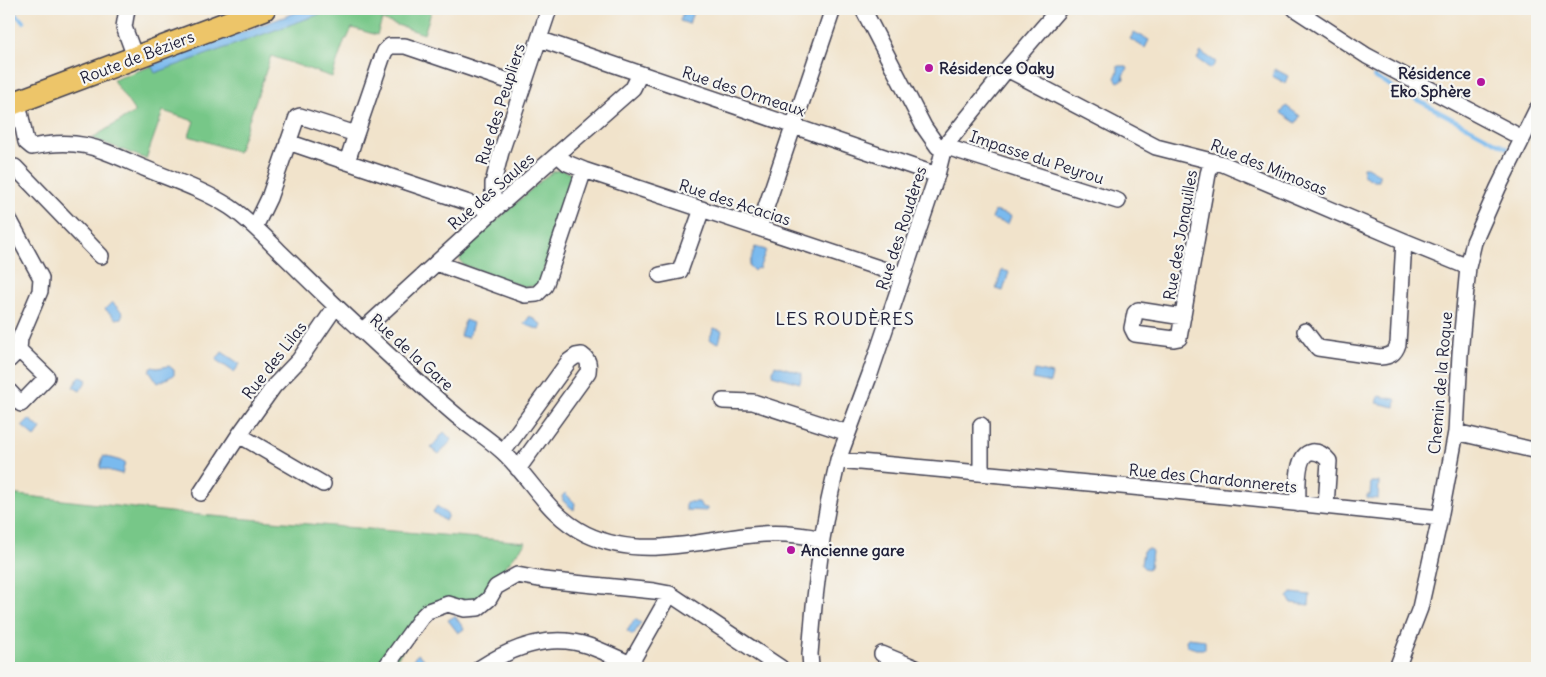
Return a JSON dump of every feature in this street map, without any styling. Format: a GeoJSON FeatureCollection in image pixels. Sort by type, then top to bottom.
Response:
{"type":"FeatureCollection","features":[{"type":"Feature","properties":{"kind":"main road","name":"Route de Béziers"},"geometry":{"type":"LineString","coordinates":[[13,103],[264,9]]}},
{"type":"Feature","properties":{"kind":"street"},"geometry":{"type":"LineString","coordinates":[[127,9],[124,27],[135,57]]}},
{"type":"Feature","properties":{"kind":"street","name":"Rue des Peupliers"},"geometry":{"type":"LineString","coordinates":[[493,211],[493,183],[501,152],[549,9]]}},
{"type":"Feature","properties":{"kind":"street"},"geometry":{"type":"LineString","coordinates":[[759,228],[833,9]]}},
{"type":"Feature","properties":{"kind":"street"},"geometry":{"type":"LineString","coordinates":[[863,9],[924,127],[938,147],[944,147]]}},
{"type":"Feature","properties":{"kind":"street","name":"Rue des Roudères"},"geometry":{"type":"LineString","coordinates":[[811,668],[811,635],[822,539],[838,460],[870,374],[937,174],[944,147],[1007,69],[1059,9]]}},
{"type":"Feature","properties":{"kind":"street"},"geometry":{"type":"LineString","coordinates":[[1295,9],[1367,56],[1522,138]]}},
{"type":"Feature","properties":{"kind":"street","name":"Rue des Ormeaux"},"geometry":{"type":"LineString","coordinates":[[539,39],[937,174]]}},
{"type":"Feature","properties":{"kind":"street"},"geometry":{"type":"LineString","coordinates":[[347,162],[382,58],[390,46],[398,44],[405,46],[523,86]]}},
{"type":"Feature","properties":{"kind":"street","name":"Rue des Mimosas"},"geometry":{"type":"LineString","coordinates":[[1007,69],[1156,148],[1212,161],[1468,267]]}},
{"type":"Feature","properties":{"kind":"street","name":"Rue des Saules"},"geometry":{"type":"LineString","coordinates":[[362,331],[493,211],[633,88],[640,74]]}},
{"type":"Feature","properties":{"kind":"street"},"geometry":{"type":"LineString","coordinates":[[13,103],[26,142],[32,148],[25,158],[12,168],[101,256]]}},
{"type":"Feature","properties":{"kind":"street","name":"Chemin de la Roque"},"geometry":{"type":"LineString","coordinates":[[1397,668],[1420,608],[1440,518],[1456,432],[1460,354],[1468,267],[1474,242],[1492,199],[1537,110]]}},
{"type":"Feature","properties":{"kind":"street"},"geometry":{"type":"LineString","coordinates":[[255,228],[269,198],[297,118],[300,116],[356,134]]}},
{"type":"Feature","properties":{"kind":"street"},"geometry":{"type":"LineString","coordinates":[[288,142],[493,211]]}},
{"type":"Feature","properties":{"kind":"street","name":"Rue de la Gare"},"geometry":{"type":"LineString","coordinates":[[32,148],[53,143],[71,143],[97,148],[209,196],[231,208],[255,228],[362,331],[458,417],[503,452],[543,500],[561,517],[583,532],[605,542],[655,548],[677,547],[752,535],[800,534],[822,539]]}},
{"type":"Feature","properties":{"kind":"street","name":"Impasse du Peyrou"},"geometry":{"type":"LineString","coordinates":[[944,147],[1118,201]]}},
{"type":"Feature","properties":{"kind":"street","name":"Rue des Acacias"},"geometry":{"type":"LineString","coordinates":[[558,155],[567,163],[584,170],[903,276]]}},
{"type":"Feature","properties":{"kind":"street","name":"Rue des Jonquilles"},"geometry":{"type":"LineString","coordinates":[[1183,317],[1208,174],[1212,161]]}},
{"type":"Feature","properties":{"kind":"street"},"geometry":{"type":"LineString","coordinates":[[436,263],[525,295],[536,294],[545,286],[584,170]]}},
{"type":"Feature","properties":{"kind":"street"},"geometry":{"type":"LineString","coordinates":[[660,276],[680,271],[702,209]]}},
{"type":"Feature","properties":{"kind":"street"},"geometry":{"type":"LineString","coordinates":[[9,219],[41,278],[40,291],[14,355],[47,378],[21,404],[9,391]]}},
{"type":"Feature","properties":{"kind":"street"},"geometry":{"type":"LineString","coordinates":[[1305,332],[1318,348],[1380,357],[1389,356],[1395,352],[1398,344],[1404,241]]}},
{"type":"Feature","properties":{"kind":"street","name":"Rue des Lilas"},"geometry":{"type":"LineString","coordinates":[[201,493],[274,386],[299,360],[336,306]]}},
{"type":"Feature","properties":{"kind":"street"},"geometry":{"type":"LineString","coordinates":[[503,452],[569,361],[576,356],[582,355],[587,358],[589,364],[588,372],[518,469]]}},
{"type":"Feature","properties":{"kind":"street"},"geometry":{"type":"LineString","coordinates":[[723,402],[753,402],[848,433]]}},
{"type":"Feature","properties":{"kind":"street"},"geometry":{"type":"LineString","coordinates":[[981,425],[981,473]]}},
{"type":"Feature","properties":{"kind":"street"},"geometry":{"type":"LineString","coordinates":[[1456,432],[1537,451]]}},
{"type":"Feature","properties":{"kind":"street"},"geometry":{"type":"LineString","coordinates":[[239,435],[323,484]]}},
{"type":"Feature","properties":{"kind":"street"},"geometry":{"type":"LineString","coordinates":[[1298,504],[1300,462],[1304,455],[1310,452],[1318,452],[1329,461],[1326,506]]}},
{"type":"Feature","properties":{"kind":"street","name":"Rue des Chardonnerets"},"geometry":{"type":"LineString","coordinates":[[838,460],[1440,518]]}},
{"type":"Feature","properties":{"kind":"street"},"geometry":{"type":"LineString","coordinates":[[385,668],[428,611],[448,604],[464,608],[478,608],[489,600],[496,587],[517,575],[544,580],[633,588],[670,594],[781,668]]}},
{"type":"Feature","properties":{"kind":"street"},"geometry":{"type":"LineString","coordinates":[[480,668],[498,656],[517,648],[538,642],[560,641],[587,645],[629,666],[670,594]]}},
{"type":"Feature","properties":{"kind":"street"},"geometry":{"type":"LineString","coordinates":[[882,654],[916,668]]}},
{"type":"Feature","properties":{"kind":"green space"},"geometry":{"type":"Polygon","coordinates":[[[309,9],[432,9],[424,34],[382,20],[377,35],[352,28],[347,39],[345,39],[332,77],[271,56],[238,152],[189,136],[194,121],[163,111],[146,159],[92,138],[135,112],[113,80],[309,9]]]}},
{"type":"Feature","properties":{"kind":"green space"},"geometry":{"type":"Polygon","coordinates":[[[563,170],[570,173],[572,181],[540,282],[536,286],[525,287],[463,265],[459,257],[464,250],[545,177],[555,171],[563,170]]]}},
{"type":"Feature","properties":{"kind":"green space"},"geometry":{"type":"Polygon","coordinates":[[[9,494],[188,514],[526,542],[506,566],[483,601],[474,604],[438,601],[390,668],[9,668],[9,494]]]}},
{"type":"Feature","properties":{"kind":"water"},"geometry":{"type":"Polygon","coordinates":[[[306,9],[334,9],[155,73],[151,65],[306,9]]]}},
{"type":"Feature","properties":{"kind":"water"},"geometry":{"type":"Polygon","coordinates":[[[684,9],[694,9],[689,24],[680,21],[684,9]]]}},
{"type":"Feature","properties":{"kind":"water"},"geometry":{"type":"Polygon","coordinates":[[[1134,32],[1149,40],[1145,48],[1130,39],[1134,32]]]}},
{"type":"Feature","properties":{"kind":"water"},"geometry":{"type":"Polygon","coordinates":[[[1201,52],[1216,62],[1211,69],[1197,59],[1201,52]]]}},
{"type":"Feature","properties":{"kind":"water"},"geometry":{"type":"Polygon","coordinates":[[[1118,66],[1127,66],[1128,68],[1123,75],[1124,79],[1118,82],[1115,78],[1118,66]]]}},
{"type":"Feature","properties":{"kind":"water"},"geometry":{"type":"Polygon","coordinates":[[[1275,69],[1288,76],[1285,83],[1272,76],[1275,69]]]}},
{"type":"Feature","properties":{"kind":"water"},"geometry":{"type":"Polygon","coordinates":[[[1286,106],[1300,116],[1296,123],[1281,113],[1286,106]]]}},
{"type":"Feature","properties":{"kind":"water"},"geometry":{"type":"Polygon","coordinates":[[[1363,167],[1367,167],[1379,174],[1379,181],[1374,181],[1363,175],[1363,167]]]}},
{"type":"Feature","properties":{"kind":"water"},"geometry":{"type":"Polygon","coordinates":[[[995,211],[1011,216],[1008,224],[992,219],[995,211]]]}},
{"type":"Feature","properties":{"kind":"water"},"geometry":{"type":"Polygon","coordinates":[[[755,247],[766,250],[759,269],[757,268],[754,271],[749,266],[755,247]]]}},
{"type":"Feature","properties":{"kind":"water"},"geometry":{"type":"Polygon","coordinates":[[[1002,270],[1009,272],[1003,291],[996,289],[1002,270]]]}},
{"type":"Feature","properties":{"kind":"water"},"geometry":{"type":"Polygon","coordinates":[[[112,302],[123,313],[121,318],[116,319],[105,309],[112,302]]]}},
{"type":"Feature","properties":{"kind":"water"},"geometry":{"type":"Polygon","coordinates":[[[530,316],[542,325],[540,330],[524,324],[530,316]]]}},
{"type":"Feature","properties":{"kind":"water"},"geometry":{"type":"Polygon","coordinates":[[[465,320],[473,323],[468,338],[460,336],[465,320]]]}},
{"type":"Feature","properties":{"kind":"water"},"geometry":{"type":"Polygon","coordinates":[[[714,328],[722,331],[719,343],[709,340],[714,328]]]}},
{"type":"Feature","properties":{"kind":"water"},"geometry":{"type":"Polygon","coordinates":[[[222,352],[240,364],[234,372],[216,360],[222,352]]]}},
{"type":"Feature","properties":{"kind":"water"},"geometry":{"type":"Polygon","coordinates":[[[775,365],[802,373],[800,383],[772,375],[775,365]]]}},
{"type":"Feature","properties":{"kind":"water"},"geometry":{"type":"Polygon","coordinates":[[[169,366],[174,370],[174,375],[158,383],[149,370],[152,367],[169,366]]]}},
{"type":"Feature","properties":{"kind":"water"},"geometry":{"type":"Polygon","coordinates":[[[1035,370],[1052,374],[1050,383],[1033,379],[1035,370]]]}},
{"type":"Feature","properties":{"kind":"water"},"geometry":{"type":"Polygon","coordinates":[[[80,376],[87,380],[80,391],[73,387],[80,376]]]}},
{"type":"Feature","properties":{"kind":"water"},"geometry":{"type":"Polygon","coordinates":[[[1379,396],[1395,399],[1395,407],[1377,403],[1379,396]]]}},
{"type":"Feature","properties":{"kind":"water"},"geometry":{"type":"Polygon","coordinates":[[[29,419],[41,429],[35,437],[22,426],[29,419]]]}},
{"type":"Feature","properties":{"kind":"water"},"geometry":{"type":"Polygon","coordinates":[[[444,432],[452,440],[439,454],[431,448],[444,432]]]}},
{"type":"Feature","properties":{"kind":"water"},"geometry":{"type":"Polygon","coordinates":[[[103,456],[125,462],[122,474],[100,468],[103,456]]]}},
{"type":"Feature","properties":{"kind":"water"},"geometry":{"type":"Polygon","coordinates":[[[1371,482],[1379,482],[1378,499],[1367,498],[1367,495],[1370,495],[1371,482]]]}},
{"type":"Feature","properties":{"kind":"water"},"geometry":{"type":"Polygon","coordinates":[[[565,493],[575,503],[574,510],[563,501],[562,496],[565,493]]]}},
{"type":"Feature","properties":{"kind":"water"},"geometry":{"type":"Polygon","coordinates":[[[686,502],[699,502],[702,507],[707,508],[707,511],[686,510],[686,502]]]}},
{"type":"Feature","properties":{"kind":"water"},"geometry":{"type":"Polygon","coordinates":[[[437,506],[448,515],[445,521],[433,512],[437,506]]]}},
{"type":"Feature","properties":{"kind":"water"},"geometry":{"type":"Polygon","coordinates":[[[1150,549],[1152,552],[1148,569],[1141,565],[1143,551],[1150,549]]]}},
{"type":"Feature","properties":{"kind":"water"},"geometry":{"type":"Polygon","coordinates":[[[1292,593],[1310,595],[1309,605],[1291,603],[1288,597],[1292,593]]]}},
{"type":"Feature","properties":{"kind":"water"},"geometry":{"type":"Polygon","coordinates":[[[455,616],[464,629],[458,633],[448,620],[455,616]]]}},
{"type":"Feature","properties":{"kind":"water"},"geometry":{"type":"Polygon","coordinates":[[[635,619],[641,623],[633,635],[627,631],[635,619]]]}},
{"type":"Feature","properties":{"kind":"water"},"geometry":{"type":"Polygon","coordinates":[[[1188,638],[1205,640],[1205,649],[1187,646],[1186,640],[1188,638]]]}},
{"type":"Feature","properties":{"kind":"water"},"geometry":{"type":"Polygon","coordinates":[[[418,654],[430,665],[427,668],[420,668],[412,660],[418,654]]]}},
{"type":"Feature","properties":{"kind":"waterway"},"geometry":{"type":"LineString","coordinates":[[9,9],[24,22]]}},
{"type":"Feature","properties":{"kind":"waterway"},"geometry":{"type":"LineString","coordinates":[[1374,77],[1507,148]]}},
{"type":"Feature","properties":{"kind":"place","name":"Résidence Oaky"},"geometry":{"type":"Point","coordinates":[929,68]}},
{"type":"Feature","properties":{"kind":"place","name":"Résidence Eko Sphère"},"geometry":{"type":"Point","coordinates":[1481,82]}},
{"type":"Feature","properties":{"kind":"place","name":"Ancienne gare"},"geometry":{"type":"Point","coordinates":[791,550]}},
{"type":"Feature","properties":{"kind":"district","name":"LES ROUDÈRES"},"geometry":{"type":"Point","coordinates":[845,318]}}]}
